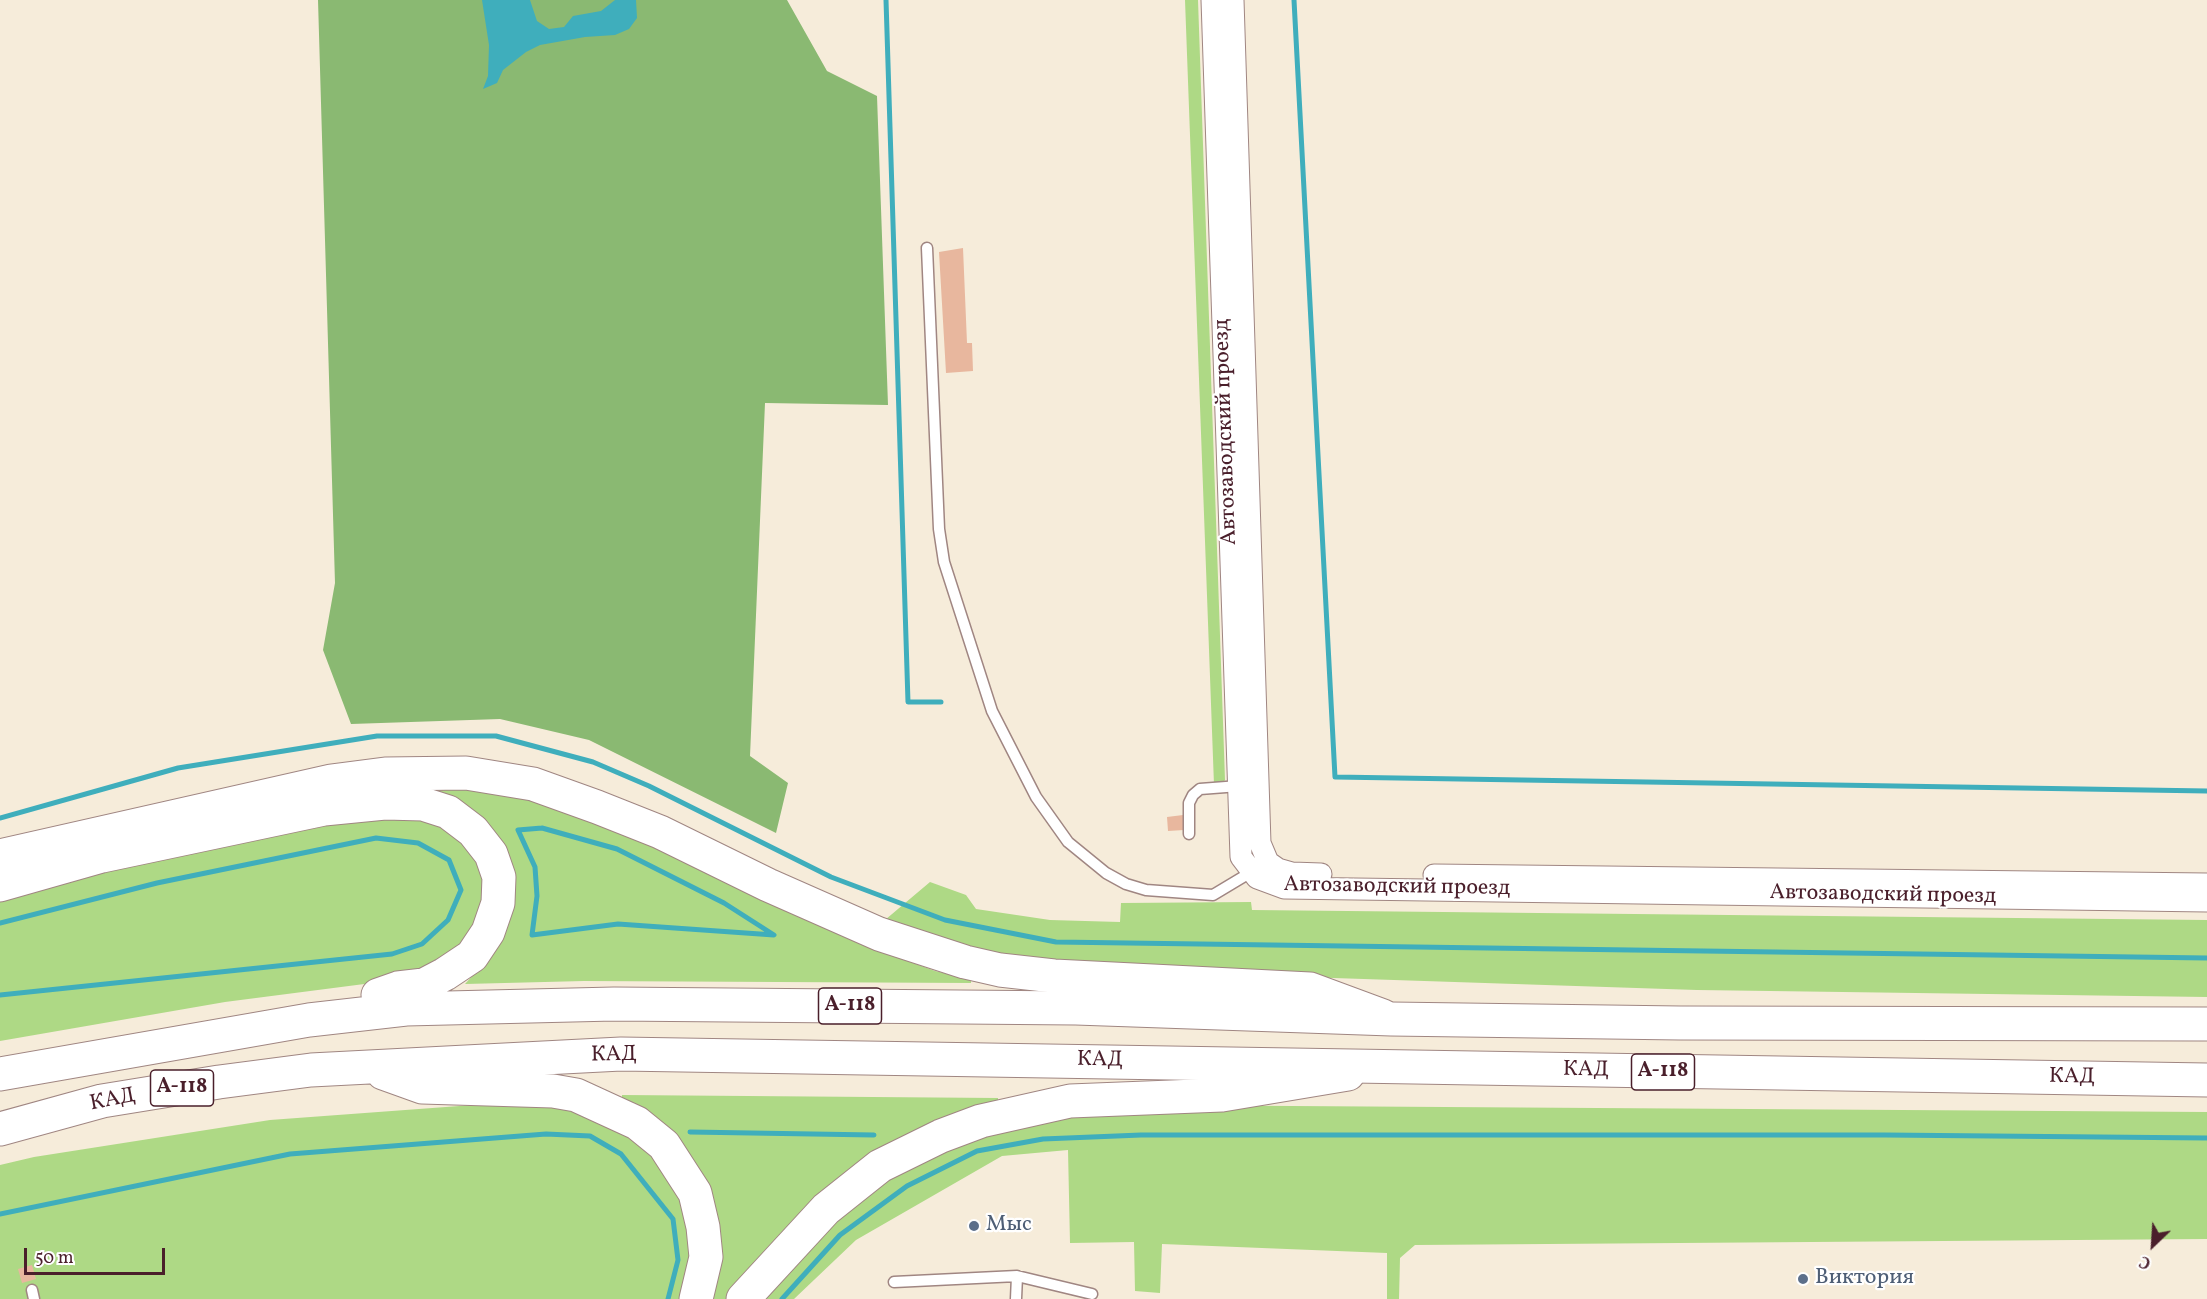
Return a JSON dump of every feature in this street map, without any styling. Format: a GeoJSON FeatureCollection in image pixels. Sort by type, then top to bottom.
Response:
{"type":"FeatureCollection","features":[{"type":"Feature","properties":{"kind":"main road"},"geometry":{"type":"LineString","coordinates":[[0,856],[250,797],[331,781],[385,774],[466,773],[533,784],[597,807],[660,831],[768,885],[879,934],[965,962],[1000,970],[1054,976],[1310,989],[1391,1018]]}},
{"type":"Feature","properties":{"kind":"main road"},"geometry":{"type":"LineString","coordinates":[[0,885],[102,856],[324,809],[385,803],[423,804],[448,812],[472,831],[490,854],[499,877],[498,903],[488,932],[472,956],[424,985],[398,988],[309,1020]]}},
{"type":"Feature","properties":{"kind":"main road","name":"КАД"},"geometry":{"type":"LineString","coordinates":[[0,1074],[309,1020],[406,1009],[614,1004],[1076,1008],[1391,1018],[1692,1023],[2207,1024]]}},
{"type":"Feature","properties":{"kind":"main road","name":"КАД"},"geometry":{"type":"LineString","coordinates":[[0,1129],[102,1101],[311,1070],[621,1054],[2207,1080]]}},
{"type":"Feature","properties":{"kind":"main road"},"geometry":{"type":"LineString","coordinates":[[367,1067],[422,1087],[553,1091],[576,1095],[637,1123],[664,1144],[695,1193],[703,1227],[706,1257],[696,1299]]}},
{"type":"Feature","properties":{"kind":"main road"},"geometry":{"type":"LineString","coordinates":[[743,1299],[826,1209],[880,1166],[941,1136],[981,1121],[1070,1101],[1222,1095],[1384,1068]]}},
{"type":"Feature","properties":{"kind":"street","name":"Автозаводский проезд"},"geometry":{"type":"LineString","coordinates":[[1212,0],[1241,857],[1260,867],[1313,874],[2207,884]]}},
{"type":"Feature","properties":{"kind":"street","name":"Автозаводский проезд"},"geometry":{"type":"LineString","coordinates":[[1233,0],[1260,843],[1260,867],[1257,878],[1284,888],[2207,901]]}},
{"type":"Feature","properties":{"kind":"lane"},"geometry":{"type":"LineString","coordinates":[[927,248],[939,529],[944,562],[992,711],[1036,797],[1068,842],[1106,873],[1126,884],[1168,893],[1213,895],[1260,867]]}},
{"type":"Feature","properties":{"kind":"lane"},"geometry":{"type":"LineString","coordinates":[[1189,834],[1189,803],[1193,795],[1200,789],[1239,786]]}},
{"type":"Feature","properties":{"kind":"lane"},"geometry":{"type":"LineString","coordinates":[[1016,1299],[1017,1276]]}},
{"type":"Feature","properties":{"kind":"lane"},"geometry":{"type":"LineString","coordinates":[[894,1282],[1017,1276],[1092,1294]]}},
{"type":"Feature","properties":{"kind":"green space"},"geometry":{"type":"Polygon","coordinates":[[[318,0],[787,0],[827,71],[877,96],[888,405],[765,403],[750,756],[788,783],[776,833],[589,740],[500,719],[351,724],[323,650],[335,583],[318,0]]]}},
{"type":"Feature","properties":{"kind":"green space"},"geometry":{"type":"Polygon","coordinates":[[[1185,0],[1198,0],[1225,780],[1222,784],[1214,785],[1185,0]]]}},
{"type":"Feature","properties":{"kind":"green space"},"geometry":{"type":"Polygon","coordinates":[[[432,787],[460,787],[538,800],[657,847],[844,937],[935,971],[971,979],[971,983],[584,981],[465,984],[484,963],[510,872],[493,829],[476,814],[419,794],[432,787]]]}},
{"type":"Feature","properties":{"kind":"green space"},"geometry":{"type":"Polygon","coordinates":[[[397,814],[442,823],[474,855],[483,876],[485,909],[470,942],[403,979],[225,1002],[0,1041],[0,895],[339,819],[397,814]]]}},
{"type":"Feature","properties":{"kind":"green space"},"geometry":{"type":"Polygon","coordinates":[[[930,882],[966,895],[976,909],[1050,920],[1120,922],[1121,903],[1251,902],[1252,910],[2207,920],[2207,997],[1697,990],[1091,970],[987,958],[879,925],[930,882]]]}},
{"type":"Feature","properties":{"kind":"green space"},"geometry":{"type":"Polygon","coordinates":[[[622,1095],[998,1098],[998,1104],[912,1135],[729,1299],[710,1299],[719,1254],[622,1101],[622,1095]]]}},
{"type":"Feature","properties":{"kind":"green space"},"geometry":{"type":"Polygon","coordinates":[[[500,1103],[551,1103],[620,1123],[662,1163],[685,1209],[692,1257],[680,1299],[0,1299],[0,1165],[34,1157],[270,1120],[500,1103]]]}},
{"type":"Feature","properties":{"kind":"green space"},"geometry":{"type":"Polygon","coordinates":[[[1139,1105],[2207,1112],[2207,1239],[1415,1245],[1400,1258],[1399,1299],[1387,1299],[1387,1253],[1162,1244],[1160,1293],[1135,1291],[1134,1242],[1070,1243],[1068,1150],[1002,1156],[856,1240],[794,1299],[762,1299],[790,1262],[880,1181],[1004,1125],[1139,1105]]]}},
{"type":"Feature","properties":{"kind":"water"},"geometry":{"type":"Polygon","coordinates":[[[482,0],[530,0],[537,21],[549,29],[564,27],[573,16],[601,11],[615,0],[636,0],[637,18],[629,29],[615,35],[585,37],[540,45],[526,52],[503,70],[497,83],[483,89],[488,76],[489,45],[482,0]]]}},
{"type":"Feature","properties":{"kind":"building"},"geometry":{"type":"Polygon","coordinates":[[[963,248],[967,343],[972,343],[973,371],[946,373],[939,252],[963,248]]]}},
{"type":"Feature","properties":{"kind":"building"},"geometry":{"type":"Polygon","coordinates":[[[1183,815],[1184,830],[1168,831],[1167,817],[1183,815]]]}},
{"type":"Feature","properties":{"kind":"building"},"geometry":{"type":"Polygon","coordinates":[[[32,1265],[36,1279],[22,1283],[18,1269],[32,1265]]]}},
{"type":"Feature","properties":{"kind":"waterway"},"geometry":{"type":"LineString","coordinates":[[886,0],[908,702],[941,702]]}},
{"type":"Feature","properties":{"kind":"waterway"},"geometry":{"type":"LineString","coordinates":[[1294,0],[1335,777],[2207,791]]}},
{"type":"Feature","properties":{"kind":"waterway"},"geometry":{"type":"LineString","coordinates":[[0,818],[178,768],[377,736],[496,736],[593,762],[649,786],[831,877],[945,920],[1056,942],[2207,958]]}},
{"type":"Feature","properties":{"kind":"waterway"},"geometry":{"type":"LineString","coordinates":[[542,828],[617,849],[724,903],[774,935],[618,924],[532,935],[537,896],[535,867],[518,830],[542,828]]}},
{"type":"Feature","properties":{"kind":"waterway"},"geometry":{"type":"LineString","coordinates":[[0,923],[157,883],[376,838],[418,843],[449,860],[461,890],[448,920],[422,944],[392,954],[0,995]]}},
{"type":"Feature","properties":{"kind":"waterway"},"geometry":{"type":"LineString","coordinates":[[690,1132],[874,1135]]}},
{"type":"Feature","properties":{"kind":"waterway"},"geometry":{"type":"LineString","coordinates":[[0,1214],[290,1154],[546,1134],[590,1136],[621,1154],[673,1219],[678,1260],[668,1299]]}},
{"type":"Feature","properties":{"kind":"waterway"},"geometry":{"type":"LineString","coordinates":[[782,1299],[840,1235],[907,1186],[977,1151],[1043,1139],[1141,1135],[1885,1135],[2207,1138]]}},
{"type":"Feature","properties":{"kind":"place","name":"Мыс"},"geometry":{"type":"Point","coordinates":[974,1226]}},
{"type":"Feature","properties":{"kind":"place","name":"Виктория"},"geometry":{"type":"Point","coordinates":[1803,1279]}}]}
